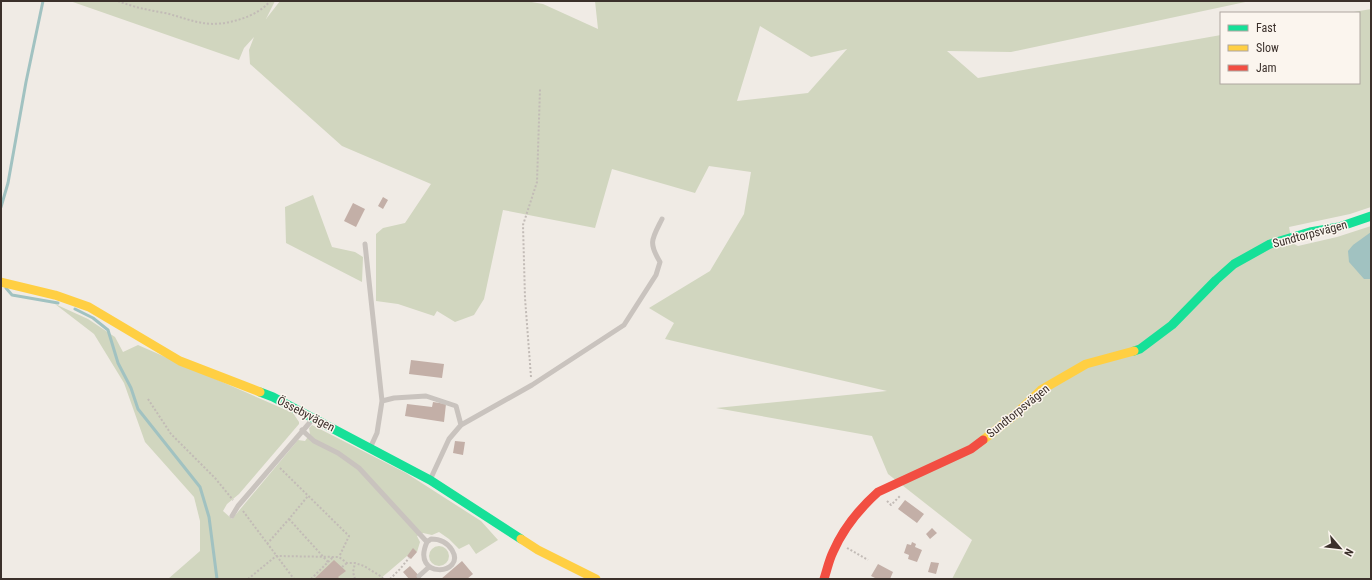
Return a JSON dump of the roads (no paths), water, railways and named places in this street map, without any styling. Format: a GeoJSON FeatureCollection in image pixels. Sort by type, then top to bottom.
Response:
{"type":"FeatureCollection","features":[{"type":"Feature","properties":{"kind":"street","name":"Sundtorpsvägen"},"geometry":{"type":"LineString","coordinates":[[824,579],[832,553],[843,531],[867,502],[878,492],[971,449],[1017,413],[1041,390],[1086,364],[1140,348],[1172,325],[1216,280],[1234,264],[1270,244],[1371,216]]}},
{"type":"Feature","properties":{"kind":"street","name":"Össebyvägen"},"geometry":{"type":"LineString","coordinates":[[4,283],[56,295],[89,307],[180,361],[273,397],[430,480],[531,546],[596,579]]}},
{"type":"Feature","properties":{"kind":"lane"},"geometry":{"type":"LineString","coordinates":[[430,480],[449,439],[461,424],[532,385],[624,325],[656,275],[660,262],[653,250],[652,238],[662,219]]}},
{"type":"Feature","properties":{"kind":"lane"},"geometry":{"type":"LineString","coordinates":[[365,244],[382,401],[377,433],[371,448]]}},
{"type":"Feature","properties":{"kind":"lane"},"geometry":{"type":"LineString","coordinates":[[382,401],[394,398],[426,396],[456,406],[461,424]]}},
{"type":"Feature","properties":{"kind":"lane"},"geometry":{"type":"LineString","coordinates":[[232,516],[238,506],[313,418]]}},
{"type":"Feature","properties":{"kind":"lane"},"geometry":{"type":"LineString","coordinates":[[302,430],[314,442],[338,454],[359,468],[427,542]]}},
{"type":"Feature","properties":{"kind":"lane"},"geometry":{"type":"LineString","coordinates":[[431,539],[439,539],[449,544],[455,554],[455,560],[451,567],[442,570],[434,570],[429,567],[425,561],[424,551],[427,542],[431,539]]}},
{"type":"Feature","properties":{"kind":"lane"},"geometry":{"type":"LineString","coordinates":[[419,576],[429,567]]}},
{"type":"Feature","properties":{"kind":"water"},"geometry":{"type":"Polygon","coordinates":[[[1371,232],[1371,279],[1364,279],[1349,262],[1348,251],[1353,245],[1371,232]]]}},
{"type":"Feature","properties":{"kind":"waterway"},"geometry":{"type":"LineString","coordinates":[[1,207],[8,183],[26,82],[43,1]]}},
{"type":"Feature","properties":{"kind":"waterway"},"geometry":{"type":"LineString","coordinates":[[6,288],[12,295],[58,303]]}},
{"type":"Feature","properties":{"kind":"waterway"},"geometry":{"type":"LineString","coordinates":[[75,309],[93,318],[108,330],[118,363],[131,388],[138,409],[200,487],[209,517],[217,579]]}}]}
